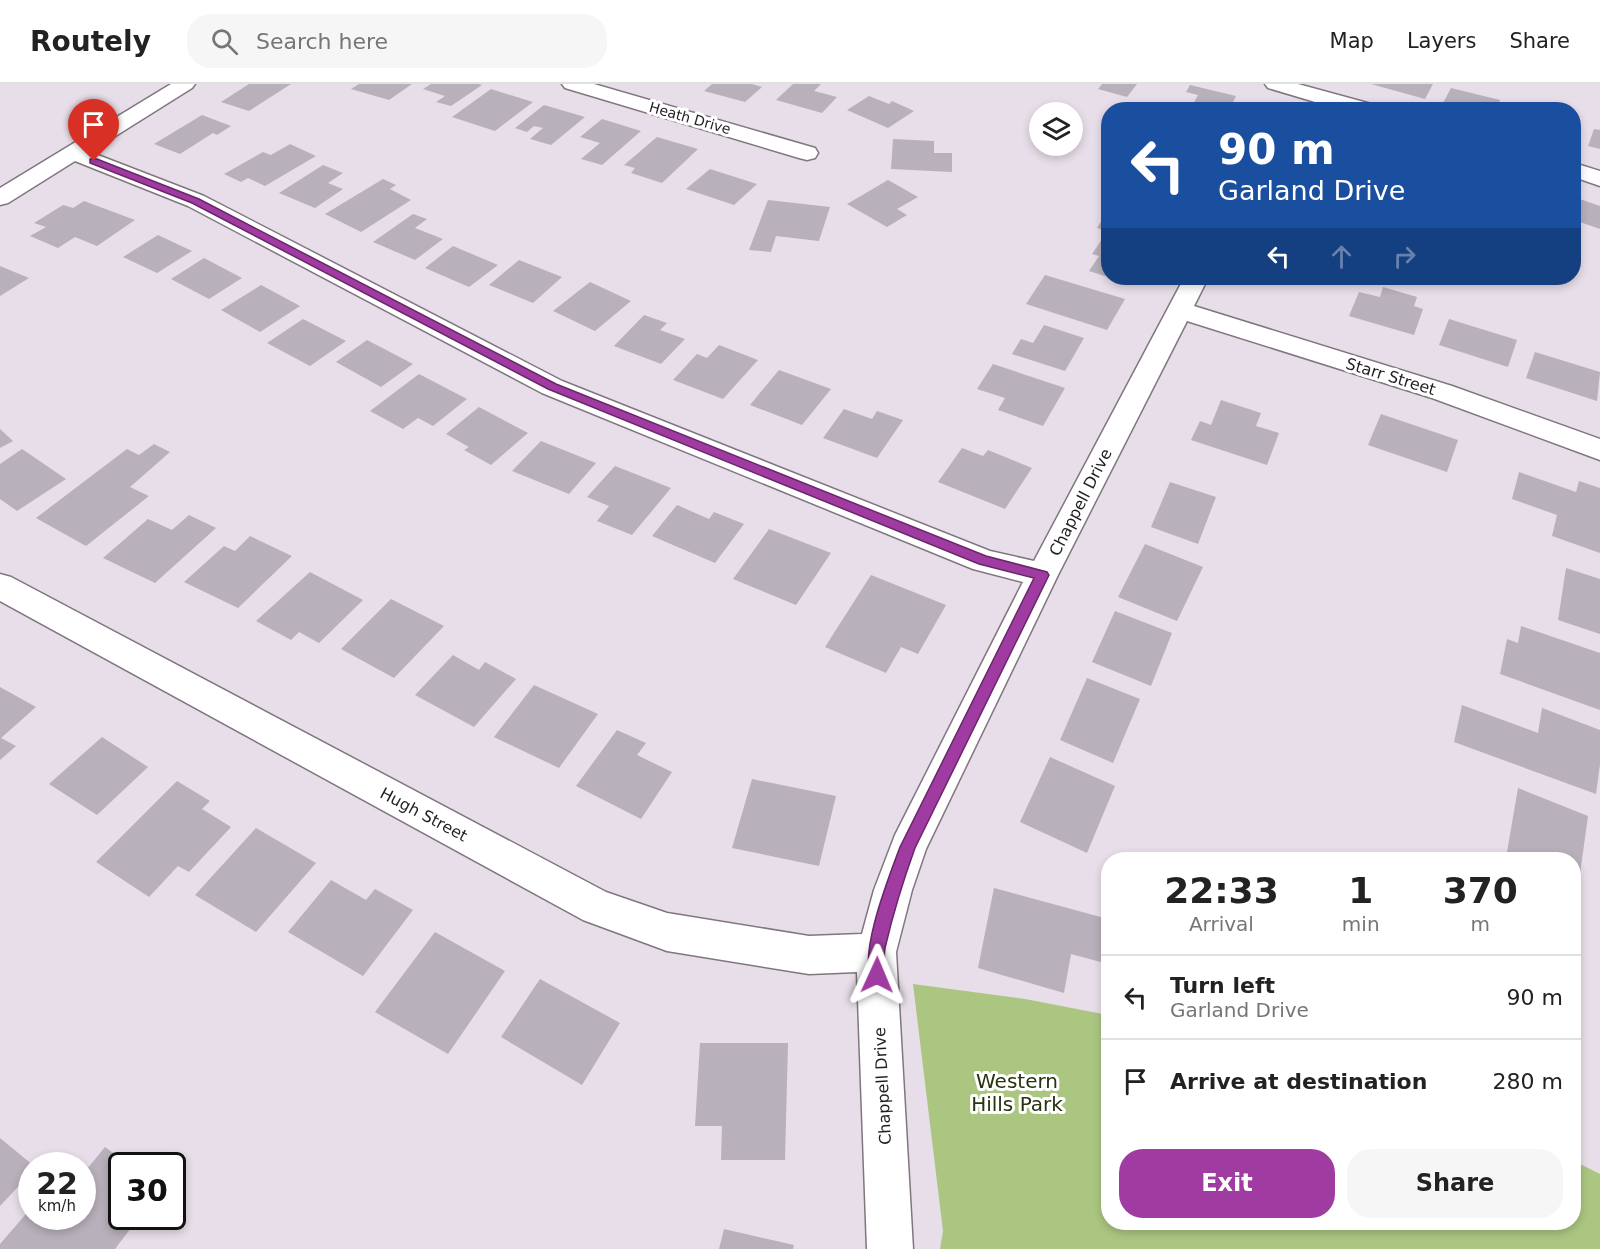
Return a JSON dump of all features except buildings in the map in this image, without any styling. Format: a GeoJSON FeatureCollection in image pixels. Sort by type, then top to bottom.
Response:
{"type":"FeatureCollection","features":[{"type":"Feature","properties":{"kind":"street"},"geometry":{"type":"LineString","coordinates":[[0,198],[185,84]]}},
{"type":"Feature","properties":{"kind":"street","name":"Heath Drive"},"geometry":{"type":"LineString","coordinates":[[572,84],[807,153]]}},
{"type":"Feature","properties":{"kind":"street"},"geometry":{"type":"LineString","coordinates":[[1282,102],[1283,86],[1339,102]]}},
{"type":"Feature","properties":{"kind":"street"},"geometry":{"type":"LineString","coordinates":[[73,153],[196,201],[552,387],[984,561],[1042,575]]}},
{"type":"Feature","properties":{"kind":"street"},"geometry":{"type":"LineString","coordinates":[[1581,172],[1600,179]]}},
{"type":"Feature","properties":{"kind":"street","name":"Chappell Drive"},"geometry":{"type":"LineString","coordinates":[[890,1249],[876,952],[892,890],[908,847],[1042,575],[1192,285]]}},
{"type":"Feature","properties":{"kind":"street","name":"Starr Street"},"geometry":{"type":"LineString","coordinates":[[1179,310],[1442,392],[1600,450]]}},
{"type":"Feature","properties":{"kind":"street","name":"Hugh Street"},"geometry":{"type":"LineString","coordinates":[[0,587],[597,907],[679,934],[809,955],[876,952]]}},
{"type":"Feature","properties":{"kind":"green space","name":"Western Hills Park"},"geometry":{"type":"Polygon","coordinates":[[[913,984],[1025,999],[1101,1014],[1101,1230],[1581,1230],[1581,1164],[1600,1174],[1600,1249],[940,1249],[943,1231],[913,984]]]}},
{"type":"Feature","properties":{"kind":"route"},"geometry":{"type":"LineString","coordinates":[[94,161],[196,201],[552,387],[984,561],[1042,575],[908,847],[892,890],[876,952],[877,975]]}}]}
